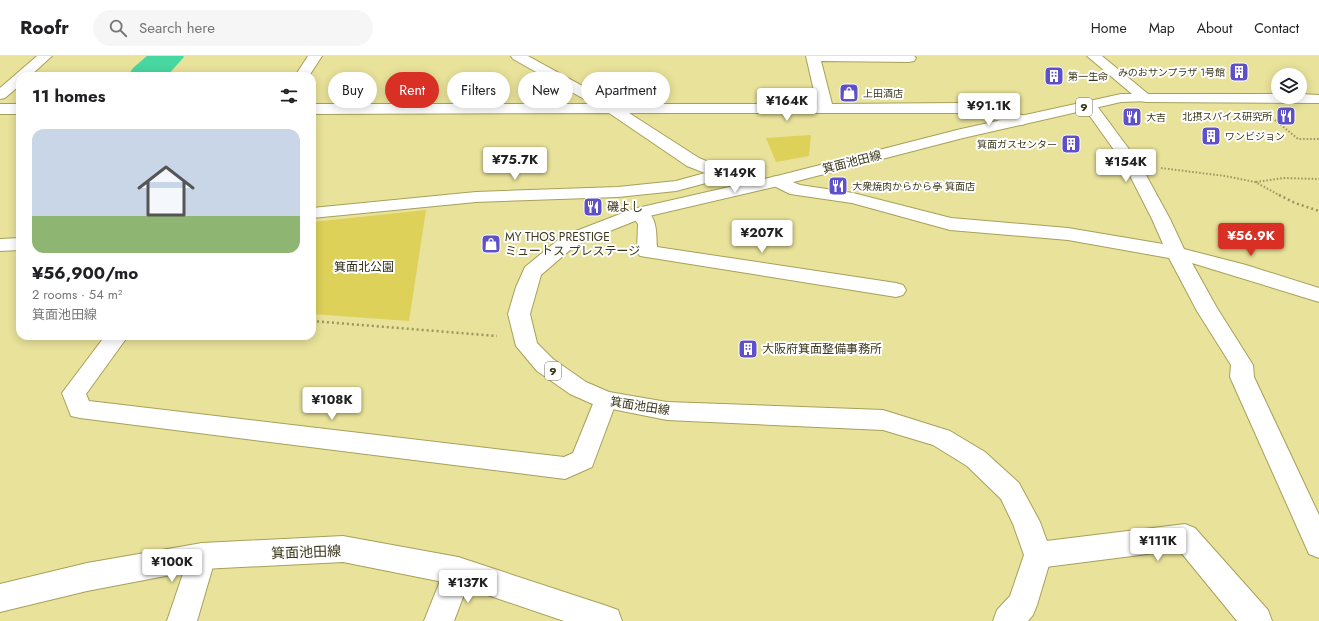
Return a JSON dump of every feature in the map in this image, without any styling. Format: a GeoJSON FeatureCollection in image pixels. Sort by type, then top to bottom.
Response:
{"type":"FeatureCollection","features":[{"type":"Feature","properties":{"kind":"street"},"geometry":{"type":"LineString","coordinates":[[27,72],[45,56]]}},
{"type":"Feature","properties":{"kind":"street"},"geometry":{"type":"LineString","coordinates":[[305,72],[315,56]]}},
{"type":"Feature","properties":{"kind":"street"},"geometry":{"type":"LineString","coordinates":[[518,56],[613,109],[694,162],[722,174],[757,185]]}},
{"type":"Feature","properties":{"kind":"street"},"geometry":{"type":"LineString","coordinates":[[826,108],[814,56],[909,58]]}},
{"type":"Feature","properties":{"kind":"street"},"geometry":{"type":"LineString","coordinates":[[1094,56],[1146,98]]}},
{"type":"Feature","properties":{"kind":"street"},"geometry":{"type":"LineString","coordinates":[[0,95],[16,81]]}},
{"type":"Feature","properties":{"kind":"street","name":"箕面池田線"},"geometry":{"type":"LineString","coordinates":[[1038,555],[1026,522],[1010,491],[976,459],[941,438],[883,420],[666,411],[605,400],[578,388],[545,365],[527,346],[519,314],[526,287],[532,272],[570,240],[639,213],[961,134],[1121,98],[1319,99]]}},
{"type":"Feature","properties":{"kind":"street"},"geometry":{"type":"LineString","coordinates":[[1089,106],[1132,164],[1161,219],[1176,253],[1208,312],[1242,365],[1242,377],[1319,545]]}},
{"type":"Feature","properties":{"kind":"street"},"geometry":{"type":"LineString","coordinates":[[316,109],[961,108],[1022,120]]}},
{"type":"Feature","properties":{"kind":"street"},"geometry":{"type":"LineString","coordinates":[[0,109],[16,109]]}},
{"type":"Feature","properties":{"kind":"street"},"geometry":{"type":"LineString","coordinates":[[316,213],[476,197],[618,192],[676,186],[722,174]]}},
{"type":"Feature","properties":{"kind":"street"},"geometry":{"type":"LineString","coordinates":[[778,180],[796,190],[853,198],[950,224],[1068,234],[1176,253],[1239,270],[1319,295]]}},
{"type":"Feature","properties":{"kind":"street"},"geometry":{"type":"LineString","coordinates":[[639,213],[647,224],[647,252],[896,290]]}},
{"type":"Feature","properties":{"kind":"street"},"geometry":{"type":"LineString","coordinates":[[0,245],[16,244]]}},
{"type":"Feature","properties":{"kind":"street"},"geometry":{"type":"LineString","coordinates":[[114,340],[74,393],[80,409],[564,468],[583,460],[605,400]]}},
{"type":"Feature","properties":{"kind":"street"},"geometry":{"type":"LineString","coordinates":[[1008,621],[1022,605],[1038,555],[1185,537],[1257,621]]}},
{"type":"Feature","properties":{"kind":"street","name":"箕面池田線"},"geometry":{"type":"LineString","coordinates":[[0,598],[87,577],[202,556],[343,549],[458,571],[607,621]]}},
{"type":"Feature","properties":{"kind":"street"},"geometry":{"type":"LineString","coordinates":[[182,621],[202,556]]}},
{"type":"Feature","properties":{"kind":"street"},"geometry":{"type":"LineString","coordinates":[[439,621],[458,571]]}},
{"type":"Feature","properties":{"kind":"path"},"geometry":{"type":"LineString","coordinates":[[1270,115],[1298,139],[1319,140]]}},
{"type":"Feature","properties":{"kind":"path"},"geometry":{"type":"LineString","coordinates":[[1132,164],[1225,176],[1255,182],[1295,203],[1319,211]]}},
{"type":"Feature","properties":{"kind":"path"},"geometry":{"type":"LineString","coordinates":[[1255,182],[1283,178],[1319,179]]}},
{"type":"Feature","properties":{"kind":"path"},"geometry":{"type":"LineString","coordinates":[[316,321],[498,336]]}},
{"type":"Feature","properties":{"kind":"green space"},"geometry":{"type":"Polygon","coordinates":[[[811,135],[809,156],[776,162],[766,138],[811,135]]]}},
{"type":"Feature","properties":{"kind":"green space","name":"箕面北公園"},"geometry":{"type":"Polygon","coordinates":[[[426,210],[409,321],[316,314],[316,222],[426,210]]]}},
{"type":"Feature","properties":{"kind":"waterway"},"geometry":{"type":"LineString","coordinates":[[150,72],[166,57]]}},
{"type":"Feature","properties":{"kind":"place","name":"みのおサンプラザ 1号館"},"geometry":{"type":"Point","coordinates":[1239,72]}},
{"type":"Feature","properties":{"kind":"place","name":"第一生命"},"geometry":{"type":"Point","coordinates":[1054,76]}},
{"type":"Feature","properties":{"kind":"place","name":"上田酒店"},"geometry":{"type":"Point","coordinates":[849,93]}},
{"type":"Feature","properties":{"kind":"place","name":"北摂スパイス研究所"},"geometry":{"type":"Point","coordinates":[1286,116]}},
{"type":"Feature","properties":{"kind":"place","name":"大吉"},"geometry":{"type":"Point","coordinates":[1132,117]}},
{"type":"Feature","properties":{"kind":"place","name":"ワンビジョン"},"geometry":{"type":"Point","coordinates":[1211,136]}},
{"type":"Feature","properties":{"kind":"place","name":"箕面ガスセンター"},"geometry":{"type":"Point","coordinates":[1071,144]}},
{"type":"Feature","properties":{"kind":"place","name":"大衆焼肉からから亭 箕面店"},"geometry":{"type":"Point","coordinates":[838,186]}},
{"type":"Feature","properties":{"kind":"place","name":"磯よし"},"geometry":{"type":"Point","coordinates":[593,207]}},
{"type":"Feature","properties":{"kind":"place","name":"MY THOS PRESTIGE ミュートス プレステージ"},"geometry":{"type":"Point","coordinates":[491,244]}},
{"type":"Feature","properties":{"kind":"place","name":"大阪府箕面整備事務所"},"geometry":{"type":"Point","coordinates":[748,349]}}]}
